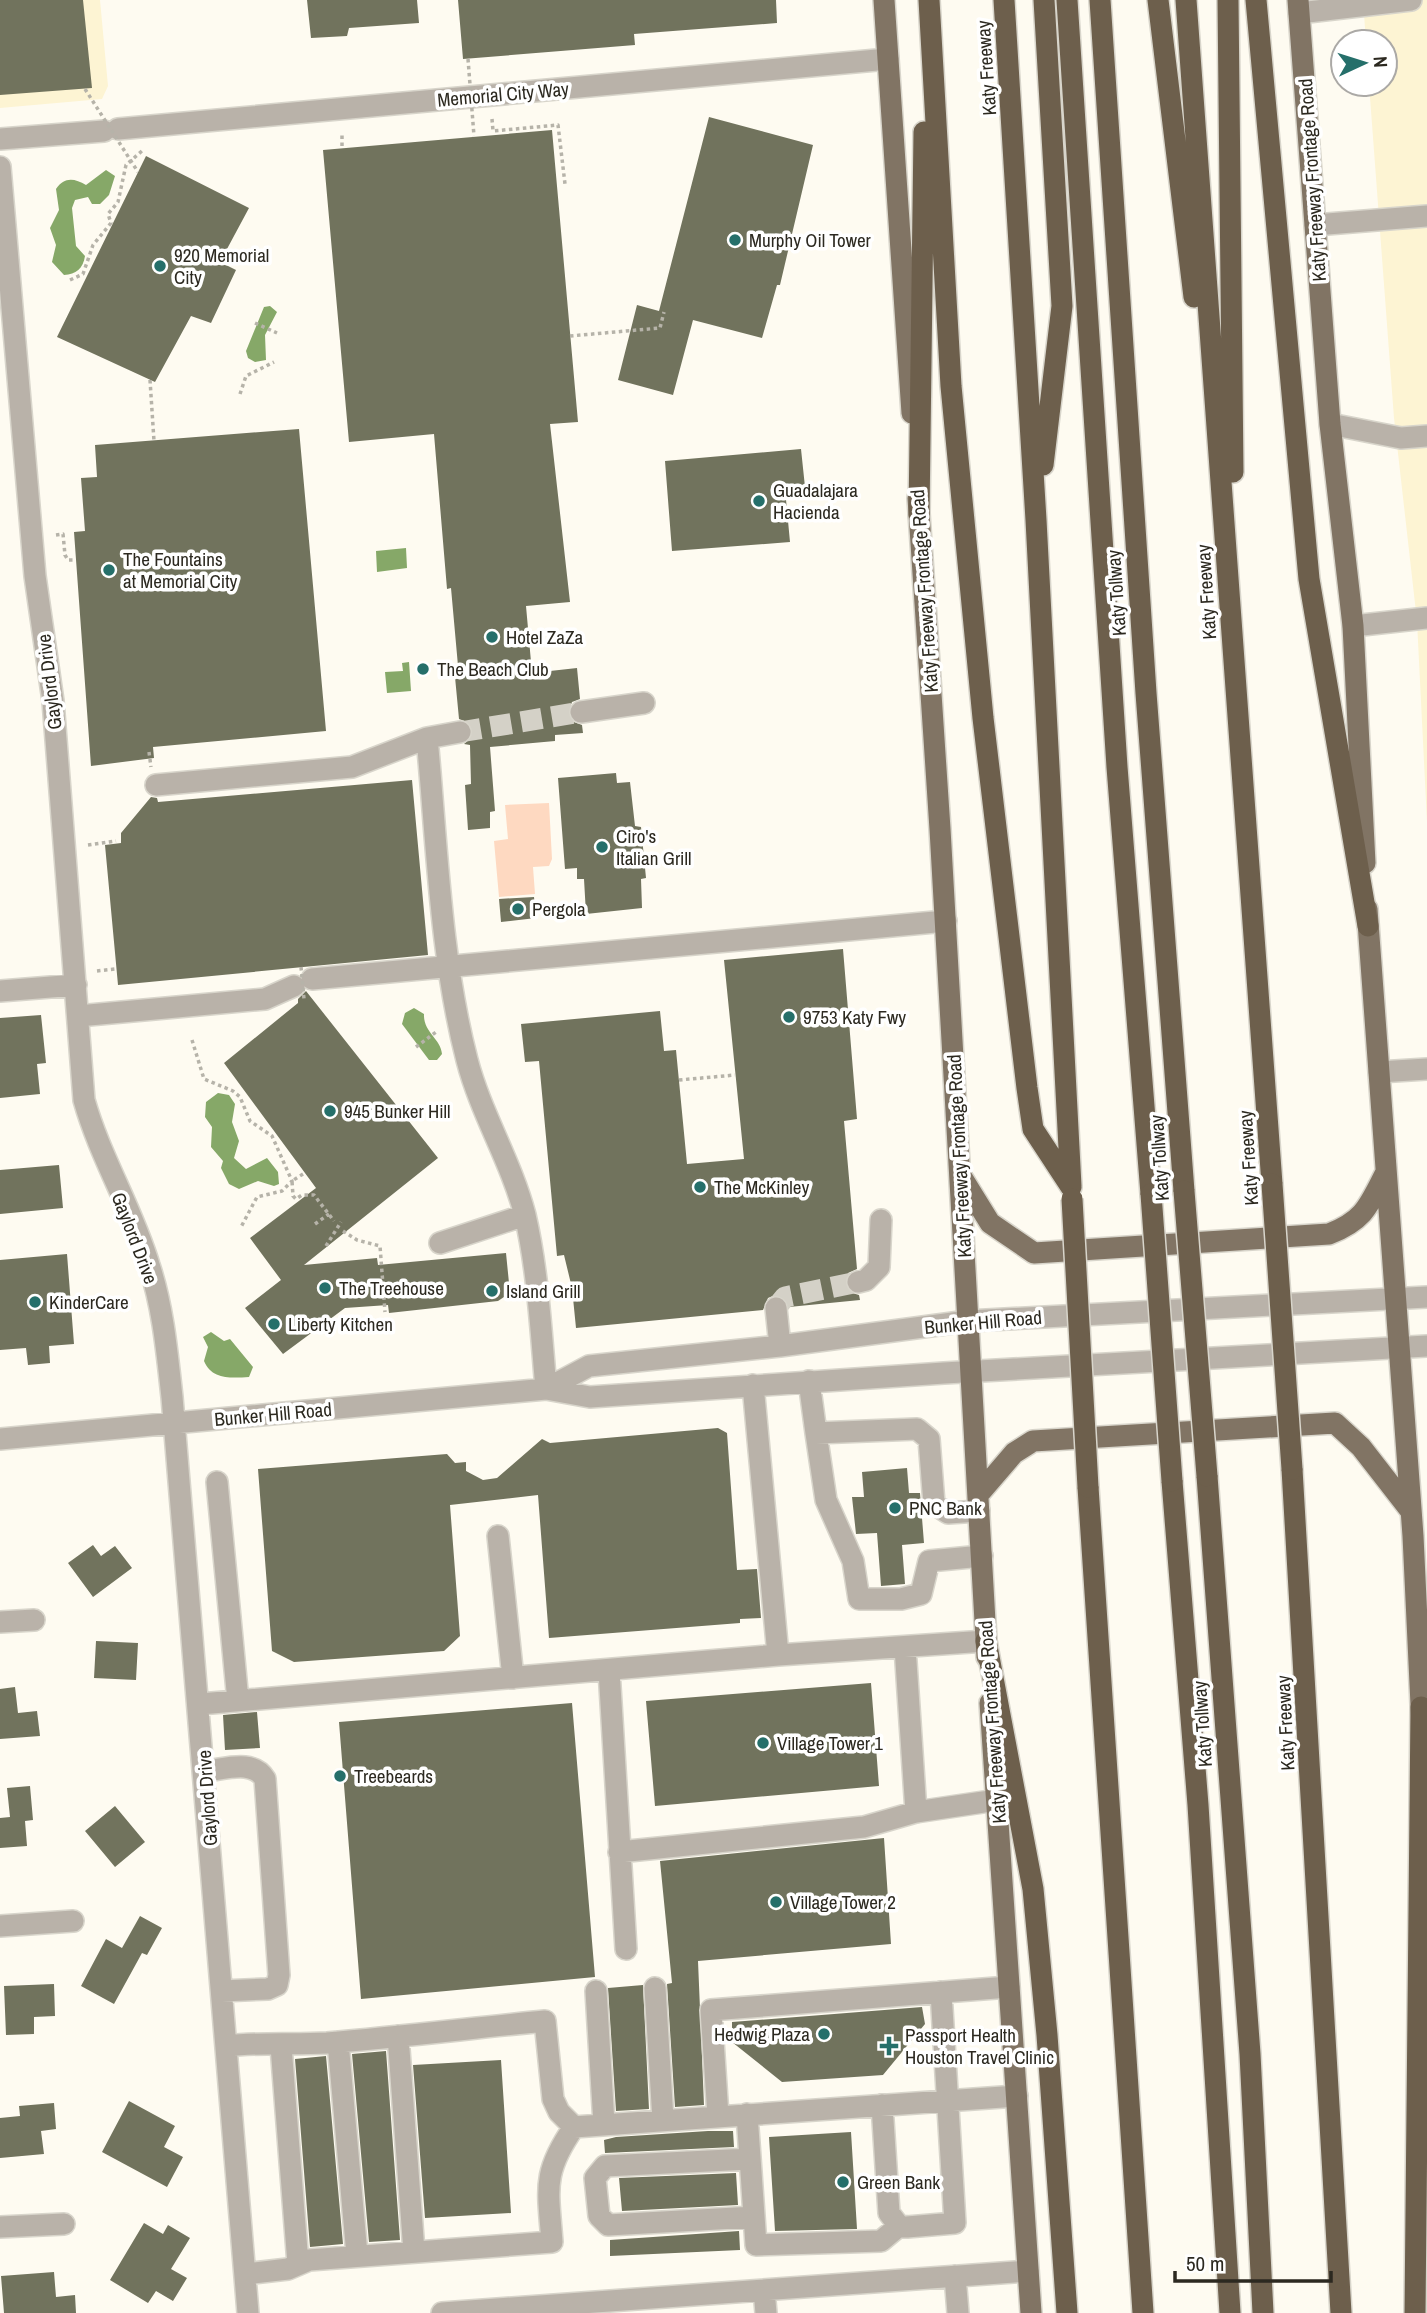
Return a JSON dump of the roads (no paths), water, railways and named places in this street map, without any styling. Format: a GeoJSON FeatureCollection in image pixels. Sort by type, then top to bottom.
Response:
{"type":"FeatureCollection","features":[{"type":"Feature","properties":{"kind":"highway"},"geometry":{"type":"LineString","coordinates":[[919,516],[927,0]]}},
{"type":"Feature","properties":{"kind":"highway"},"geometry":{"type":"LineString","coordinates":[[927,0],[951,386],[983,718],[1032,1129],[1071,1193]]}},
{"type":"Feature","properties":{"kind":"highway","name":"Katy Freeway"},"geometry":{"type":"LineString","coordinates":[[1004,0],[1036,520],[1088,1487],[1143,2313]]}},
{"type":"Feature","properties":{"kind":"highway"},"geometry":{"type":"LineString","coordinates":[[1036,520],[1062,306],[1044,0]]}},
{"type":"Feature","properties":{"kind":"highway","name":"Katy Tollway"},"geometry":{"type":"LineString","coordinates":[[1067,0],[1116,753],[1198,1805],[1230,2313]]}},
{"type":"Feature","properties":{"kind":"highway","name":"Katy Tollway"},"geometry":{"type":"LineString","coordinates":[[1100,0],[1146,694],[1250,2054],[1263,2313]]}},
{"type":"Feature","properties":{"kind":"highway"},"geometry":{"type":"LineString","coordinates":[[1158,0],[1227,563]]}},
{"type":"Feature","properties":{"kind":"highway","name":"Katy Freeway"},"geometry":{"type":"LineString","coordinates":[[1186,0],[1292,1469],[1341,2313]]}},
{"type":"Feature","properties":{"kind":"highway"},"geometry":{"type":"LineString","coordinates":[[1228,0],[1236,677]]}},
{"type":"Feature","properties":{"kind":"highway"},"geometry":{"type":"LineString","coordinates":[[1256,0],[1284,340],[1309,579],[1368,926]]}},
{"type":"Feature","properties":{"kind":"highway"},"geometry":{"type":"LineString","coordinates":[[986,1641],[1032,1888],[1047,2035],[1067,2313]]}},
{"type":"Feature","properties":{"kind":"highway"},"geometry":{"type":"LineString","coordinates":[[1415,2313],[1421,1707]]}},
{"type":"Feature","properties":{"kind":"main road","name":"Katy Freeway Frontage Road"},"geometry":{"type":"LineString","coordinates":[[884,0],[946,921],[986,1641],[1031,2313]]}},
{"type":"Feature","properties":{"kind":"main road","name":"Katy Freeway Frontage Road"},"geometry":{"type":"LineString","coordinates":[[1299,6],[1330,424],[1353,626],[1368,926],[1410,1510],[1420,1535],[1421,1707],[1427,1826]]}},
{"type":"Feature","properties":{"kind":"main road"},"geometry":{"type":"LineString","coordinates":[[960,1175],[989,1223],[1034,1253],[1329,1234],[1352,1225],[1364,1214],[1387,1170]]}},
{"type":"Feature","properties":{"kind":"main road"},"geometry":{"type":"LineString","coordinates":[[978,1503],[1014,1453],[1033,1441],[1335,1423],[1350,1434],[1410,1510]]}},
{"type":"Feature","properties":{"kind":"street"},"geometry":{"type":"LineString","coordinates":[[1299,6],[1411,0]]}},
{"type":"Feature","properties":{"kind":"street","name":"Memorial City Way"},"geometry":{"type":"LineString","coordinates":[[0,139],[888,58]]}},
{"type":"Feature","properties":{"kind":"street","name":"Gaylord Drive"},"geometry":{"type":"LineString","coordinates":[[0,167],[35,576],[52,701],[84,1100],[95,1138],[149,1264],[164,1323],[200,1704],[248,2313]]}},
{"type":"Feature","properties":{"kind":"street"},"geometry":{"type":"LineString","coordinates":[[1315,225],[1427,216]]}},
{"type":"Feature","properties":{"kind":"street"},"geometry":{"type":"LineString","coordinates":[[1330,424],[1401,438],[1427,436]]}},
{"type":"Feature","properties":{"kind":"street"},"geometry":{"type":"LineString","coordinates":[[1353,626],[1427,618]]}},
{"type":"Feature","properties":{"kind":"street"},"geometry":{"type":"LineString","coordinates":[[581,712],[644,703]]}},
{"type":"Feature","properties":{"kind":"street"},"geometry":{"type":"LineString","coordinates":[[156,785],[352,766],[427,738],[460,732]]}},
{"type":"Feature","properties":{"kind":"street"},"geometry":{"type":"LineString","coordinates":[[427,738],[450,965],[467,1059],[484,1114],[509,1167],[525,1215],[540,1319],[546,1389]]}},
{"type":"Feature","properties":{"kind":"street"},"geometry":{"type":"LineString","coordinates":[[78,1016],[265,999],[303,982],[450,965],[946,921]]}},
{"type":"Feature","properties":{"kind":"street"},"geometry":{"type":"LineString","coordinates":[[0,991],[76,985]]}},
{"type":"Feature","properties":{"kind":"street"},"geometry":{"type":"LineString","coordinates":[[1379,1072],[1427,1069]]}},
{"type":"Feature","properties":{"kind":"street"},"geometry":{"type":"LineString","coordinates":[[440,1243],[525,1215]]}},
{"type":"Feature","properties":{"kind":"street"},"geometry":{"type":"LineString","coordinates":[[858,1282],[866,1280],[878,1268],[881,1220]]}},
{"type":"Feature","properties":{"kind":"street","name":"Bunker Hill Road"},"geometry":{"type":"LineString","coordinates":[[546,1389],[589,1366],[780,1346],[968,1321],[1427,1297]]}},
{"type":"Feature","properties":{"kind":"street"},"geometry":{"type":"LineString","coordinates":[[776,1308],[780,1346]]}},
{"type":"Feature","properties":{"kind":"street","name":"Bunker Hill Road"},"geometry":{"type":"LineString","coordinates":[[0,1439],[546,1389],[590,1397],[971,1371],[1427,1346]]}},
{"type":"Feature","properties":{"kind":"street"},"geometry":{"type":"LineString","coordinates":[[809,1381],[826,1500],[853,1561],[859,1599],[901,1599],[921,1594],[929,1561],[982,1556]]}},
{"type":"Feature","properties":{"kind":"street"},"geometry":{"type":"LineString","coordinates":[[753,1385],[778,1655]]}},
{"type":"Feature","properties":{"kind":"street"},"geometry":{"type":"LineString","coordinates":[[816,1433],[916,1429],[929,1439],[934,1504],[948,1513],[978,1503]]}},
{"type":"Feature","properties":{"kind":"street"},"geometry":{"type":"LineString","coordinates":[[217,1482],[238,1701]]}},
{"type":"Feature","properties":{"kind":"street"},"geometry":{"type":"LineString","coordinates":[[498,1536],[513,1678]]}},
{"type":"Feature","properties":{"kind":"street"},"geometry":{"type":"LineString","coordinates":[[0,1622],[34,1620]]}},
{"type":"Feature","properties":{"kind":"street"},"geometry":{"type":"LineString","coordinates":[[200,1704],[778,1655],[986,1641]]}},
{"type":"Feature","properties":{"kind":"street"},"geometry":{"type":"LineString","coordinates":[[905,1647],[916,1812]]}},
{"type":"Feature","properties":{"kind":"street"},"geometry":{"type":"LineString","coordinates":[[609,1670],[626,1949]]}},
{"type":"Feature","properties":{"kind":"street"},"geometry":{"type":"LineString","coordinates":[[205,1771],[252,1766],[259,1770],[265,1779],[279,1975],[276,1985],[268,1989],[222,1990]]}},
{"type":"Feature","properties":{"kind":"street"},"geometry":{"type":"LineString","coordinates":[[619,1852],[864,1826],[916,1812],[997,1800]]}},
{"type":"Feature","properties":{"kind":"street"},"geometry":{"type":"LineString","coordinates":[[0,1926],[73,1921]]}},
{"type":"Feature","properties":{"kind":"street"},"geometry":{"type":"LineString","coordinates":[[718,2116],[711,2010],[1009,1987]]}},
{"type":"Feature","properties":{"kind":"street"},"geometry":{"type":"LineString","coordinates":[[655,1988],[663,2120]]}},
{"type":"Feature","properties":{"kind":"street"},"geometry":{"type":"LineString","coordinates":[[596,1991],[604,2124]]}},
{"type":"Feature","properties":{"kind":"street"},"geometry":{"type":"LineString","coordinates":[[894,2220],[955,2223],[941,1992]]}},
{"type":"Feature","properties":{"kind":"street"},"geometry":{"type":"LineString","coordinates":[[227,2046],[267,2041],[282,2046],[338,2042],[545,2021],[553,2099],[559,2112],[574,2127]]}},
{"type":"Feature","properties":{"kind":"street"},"geometry":{"type":"LineString","coordinates":[[398,2036],[414,2252]]}},
{"type":"Feature","properties":{"kind":"street"},"geometry":{"type":"LineString","coordinates":[[338,2042],[357,2255]]}},
{"type":"Feature","properties":{"kind":"street"},"geometry":{"type":"LineString","coordinates":[[282,2046],[298,2264]]}},
{"type":"Feature","properties":{"kind":"street"},"geometry":{"type":"LineString","coordinates":[[245,2274],[288,2269],[309,2260],[552,2242],[548,2179],[556,2153],[574,2127],[1017,2096]]}},
{"type":"Feature","properties":{"kind":"street"},"geometry":{"type":"LineString","coordinates":[[747,2115],[756,2245],[881,2241],[894,2220],[882,2105]]}},
{"type":"Feature","properties":{"kind":"street"},"geometry":{"type":"LineString","coordinates":[[750,2159],[605,2166],[595,2178],[598,2217],[608,2225],[754,2217]]}},
{"type":"Feature","properties":{"kind":"street"},"geometry":{"type":"LineString","coordinates":[[0,2227],[64,2224]]}},
{"type":"Feature","properties":{"kind":"street"},"geometry":{"type":"LineString","coordinates":[[442,2313],[651,2306],[764,2290],[1028,2271]]}},
{"type":"Feature","properties":{"kind":"street"},"geometry":{"type":"LineString","coordinates":[[955,2276],[958,2313]]}},
{"type":"Feature","properties":{"kind":"street"},"geometry":{"type":"LineString","coordinates":[[764,2290],[766,2313]]}},
{"type":"Feature","properties":{"kind":"tunnel"},"geometry":{"type":"LineString","coordinates":[[460,732],[581,712]]}},
{"type":"Feature","properties":{"kind":"tunnel"},"geometry":{"type":"LineString","coordinates":[[776,1308],[785,1297],[858,1282]]}},
{"type":"Feature","properties":{"kind":"place","name":"Murphy Oil Tower"},"geometry":{"type":"Point","coordinates":[735,240]}},
{"type":"Feature","properties":{"kind":"place","name":"920 Memorial City"},"geometry":{"type":"Point","coordinates":[160,266]}},
{"type":"Feature","properties":{"kind":"place","name":"Guadalajara Hacienda"},"geometry":{"type":"Point","coordinates":[759,501]}},
{"type":"Feature","properties":{"kind":"place","name":"The Fountains at Memorial City"},"geometry":{"type":"Point","coordinates":[109,570]}},
{"type":"Feature","properties":{"kind":"place","name":"Hotel ZaZa"},"geometry":{"type":"Point","coordinates":[492,637]}},
{"type":"Feature","properties":{"kind":"place","name":"The Beach Club"},"geometry":{"type":"Point","coordinates":[423,669]}},
{"type":"Feature","properties":{"kind":"place","name":"Ciro's Italian Grill"},"geometry":{"type":"Point","coordinates":[602,847]}},
{"type":"Feature","properties":{"kind":"place","name":"Pergola"},"geometry":{"type":"Point","coordinates":[518,909]}},
{"type":"Feature","properties":{"kind":"place","name":"9753 Katy Fwy"},"geometry":{"type":"Point","coordinates":[789,1017]}},
{"type":"Feature","properties":{"kind":"place","name":"945 Bunker Hill"},"geometry":{"type":"Point","coordinates":[330,1111]}},
{"type":"Feature","properties":{"kind":"place","name":"The McKinley"},"geometry":{"type":"Point","coordinates":[700,1187]}},
{"type":"Feature","properties":{"kind":"place","name":"The Treehouse"},"geometry":{"type":"Point","coordinates":[325,1288]}},
{"type":"Feature","properties":{"kind":"place","name":"Island Grill"},"geometry":{"type":"Point","coordinates":[492,1291]}},
{"type":"Feature","properties":{"kind":"place","name":"KinderCare"},"geometry":{"type":"Point","coordinates":[35,1302]}},
{"type":"Feature","properties":{"kind":"place","name":"Liberty Kitchen"},"geometry":{"type":"Point","coordinates":[274,1324]}},
{"type":"Feature","properties":{"kind":"place","name":"PNC Bank"},"geometry":{"type":"Point","coordinates":[895,1508]}},
{"type":"Feature","properties":{"kind":"place","name":"Village Tower 1"},"geometry":{"type":"Point","coordinates":[763,1743]}},
{"type":"Feature","properties":{"kind":"place","name":"Treebeards"},"geometry":{"type":"Point","coordinates":[340,1776]}},
{"type":"Feature","properties":{"kind":"place","name":"Village Tower 2"},"geometry":{"type":"Point","coordinates":[776,1902]}},
{"type":"Feature","properties":{"kind":"place","name":"Hedwig Plaza"},"geometry":{"type":"Point","coordinates":[824,2034]}},
{"type":"Feature","properties":{"kind":"place","name":"Passport Health Houston Travel Clinic"},"geometry":{"type":"Point","coordinates":[889,2046]}},
{"type":"Feature","properties":{"kind":"place","name":"Green Bank"},"geometry":{"type":"Point","coordinates":[843,2182]}}]}
